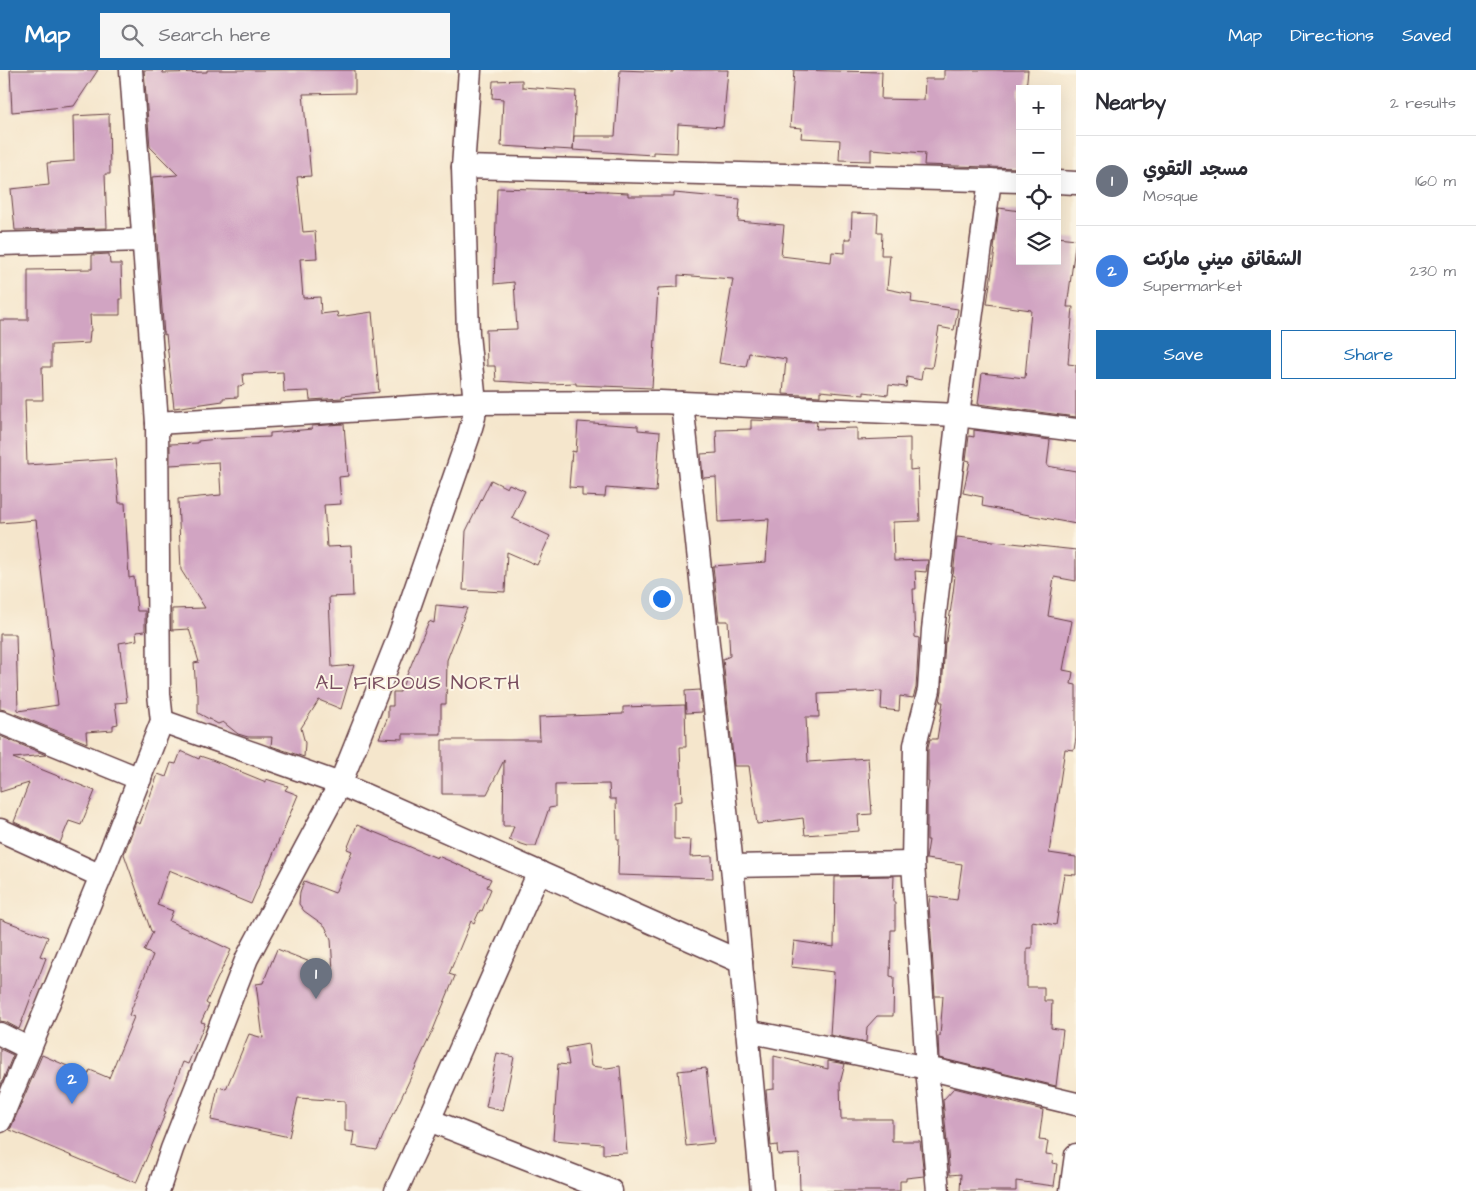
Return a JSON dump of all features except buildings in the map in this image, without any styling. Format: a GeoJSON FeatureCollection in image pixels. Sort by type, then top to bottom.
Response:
{"type":"FeatureCollection","features":[{"type":"Feature","properties":{"kind":"street"},"geometry":{"type":"LineString","coordinates":[[0,1121],[101,876],[162,721],[159,694],[157,423],[131,70]]}},
{"type":"Feature","properties":{"kind":"street"},"geometry":{"type":"LineString","coordinates":[[158,1191],[172,1149],[247,958],[340,784],[401,630],[474,417],[475,403],[468,334],[463,167],[470,70]]}},
{"type":"Feature","properties":{"kind":"street"},"geometry":{"type":"LineString","coordinates":[[463,167],[1016,181]]}},
{"type":"Feature","properties":{"kind":"street"},"geometry":{"type":"LineString","coordinates":[[938,1191],[927,1068],[913,863],[915,745],[929,690],[958,415],[990,180]]}},
{"type":"Feature","properties":{"kind":"street"},"geometry":{"type":"LineString","coordinates":[[1061,182],[1076,183]]}},
{"type":"Feature","properties":{"kind":"street"},"geometry":{"type":"LineString","coordinates":[[0,244],[144,240]]}},
{"type":"Feature","properties":{"kind":"street"},"geometry":{"type":"LineString","coordinates":[[157,423],[475,403],[682,403],[958,415],[1076,430]]}},
{"type":"Feature","properties":{"kind":"street"},"geometry":{"type":"LineString","coordinates":[[682,403],[732,866],[762,1191]]}},
{"type":"Feature","properties":{"kind":"street"},"geometry":{"type":"LineString","coordinates":[[162,721],[340,784],[741,962]]}},
{"type":"Feature","properties":{"kind":"street"},"geometry":{"type":"LineString","coordinates":[[0,722],[140,779]]}},
{"type":"Feature","properties":{"kind":"street"},"geometry":{"type":"LineString","coordinates":[[0,830],[101,876]]}},
{"type":"Feature","properties":{"kind":"street"},"geometry":{"type":"LineString","coordinates":[[732,866],[913,863]]}},
{"type":"Feature","properties":{"kind":"street"},"geometry":{"type":"LineString","coordinates":[[396,1191],[539,872]]}},
{"type":"Feature","properties":{"kind":"street"},"geometry":{"type":"LineString","coordinates":[[747,1031],[927,1068],[1076,1104]]}},
{"type":"Feature","properties":{"kind":"street"},"geometry":{"type":"LineString","coordinates":[[0,1034],[30,1049]]}},
{"type":"Feature","properties":{"kind":"street"},"geometry":{"type":"LineString","coordinates":[[429,1120],[611,1191]]}},
{"type":"Feature","properties":{"kind":"street"},"geometry":{"type":"LineString","coordinates":[[1071,1191],[1076,1155]]}},
{"type":"Feature","properties":{"kind":"place","name":"مسجد التقوي"},"geometry":{"type":"Point","coordinates":[316,999]}},
{"type":"Feature","properties":{"kind":"place","name":"الشقائق ميني ماركت"},"geometry":{"type":"Point","coordinates":[72,1104]}},
{"type":"Feature","properties":{"kind":"district","name":"AL FIRDOUS NORTH"},"geometry":{"type":"Point","coordinates":[418,682]}}]}
